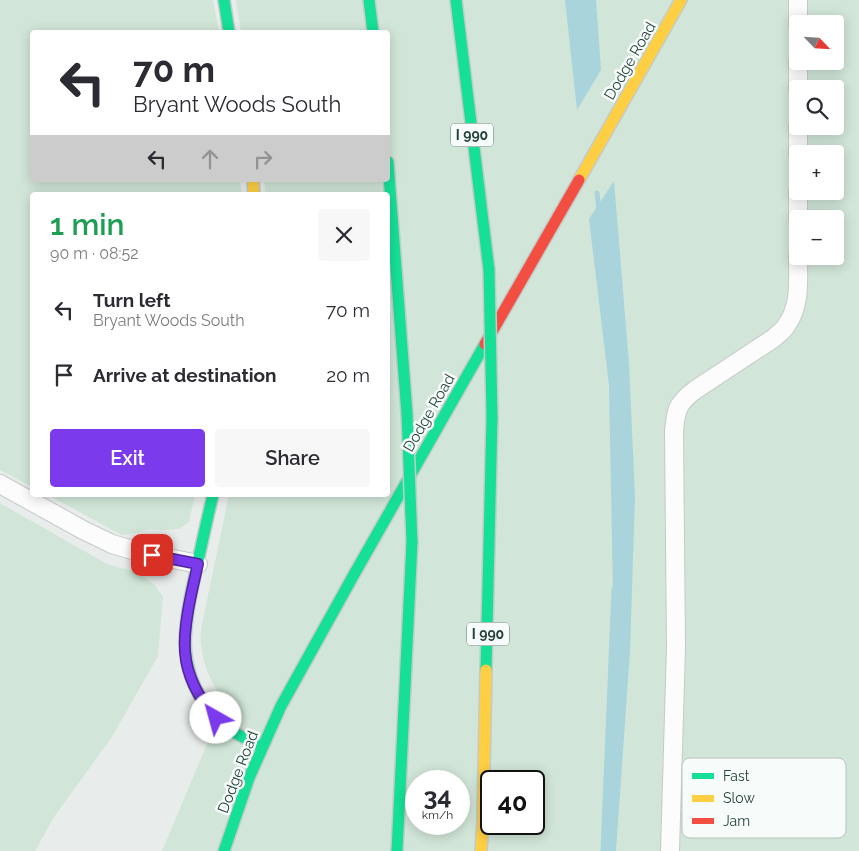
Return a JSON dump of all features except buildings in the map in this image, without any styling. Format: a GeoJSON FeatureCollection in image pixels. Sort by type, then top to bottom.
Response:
{"type":"FeatureCollection","features":[{"type":"Feature","properties":{"kind":"main road"},"geometry":{"type":"LineString","coordinates":[[224,0],[229,30]]}},
{"type":"Feature","properties":{"kind":"main road"},"geometry":{"type":"LineString","coordinates":[[369,0],[373,30]]}},
{"type":"Feature","properties":{"kind":"main road","name":"I 990"},"geometry":{"type":"LineString","coordinates":[[456,0],[489,270],[492,417],[484,794],[481,851]]}},
{"type":"Feature","properties":{"kind":"main road","name":"Dodge Road"},"geometry":{"type":"LineString","coordinates":[[224,851],[249,778],[281,706],[681,0]]}},
{"type":"Feature","properties":{"kind":"main road"},"geometry":{"type":"LineString","coordinates":[[390,180],[407,414],[412,542],[397,851]]}},
{"type":"Feature","properties":{"kind":"main road"},"geometry":{"type":"LineString","coordinates":[[212,497],[186,629],[185,652],[189,670],[201,698],[216,718],[238,735],[262,747]]}},
{"type":"Feature","properties":{"kind":"street"},"geometry":{"type":"LineString","coordinates":[[798,0],[798,15]]}},
{"type":"Feature","properties":{"kind":"street"},"geometry":{"type":"LineString","coordinates":[[670,851],[676,647],[674,431],[676,413],[684,398],[774,338],[785,328],[795,311],[798,291],[798,265]]}},
{"type":"Feature","properties":{"kind":"street"},"geometry":{"type":"LineString","coordinates":[[0,484],[112,544],[139,552],[198,564]]}},
{"type":"Feature","properties":{"kind":"green space"},"geometry":{"type":"Polygon","coordinates":[[[0,0],[213,0],[219,30],[30,30],[30,182],[240,182],[242,192],[30,192],[30,486],[0,470],[0,0]]]}},
{"type":"Feature","properties":{"kind":"green space"},"geometry":{"type":"Polygon","coordinates":[[[236,0],[859,0],[859,851],[162,851],[225,701],[212,681],[206,666],[201,636],[229,497],[390,497],[390,192],[266,192],[264,182],[390,182],[390,30],[241,30],[236,0]]]}},
{"type":"Feature","properties":{"kind":"green space"},"geometry":{"type":"Polygon","coordinates":[[[52,497],[195,497],[189,522],[179,529],[149,529],[122,535],[52,497]]]}},
{"type":"Feature","properties":{"kind":"green space"},"geometry":{"type":"Polygon","coordinates":[[[0,503],[107,564],[136,572],[155,585],[163,597],[158,656],[112,737],[54,817],[35,851],[0,851],[0,503]]]}},
{"type":"Feature","properties":{"kind":"water"},"geometry":{"type":"Polygon","coordinates":[[[565,0],[596,0],[601,70],[577,110],[565,0]]]}},
{"type":"Feature","properties":{"kind":"water"},"geometry":{"type":"Polygon","coordinates":[[[614,181],[629,364],[635,497],[630,651],[616,851],[603,851],[613,595],[609,385],[589,219],[614,181]]]}},
{"type":"Feature","properties":{"kind":"waterway"},"geometry":{"type":"LineString","coordinates":[[597,193],[599,209]]}},
{"type":"Feature","properties":{"kind":"waterway"},"geometry":{"type":"LineString","coordinates":[[603,851],[614,589]]}},
{"type":"Feature","properties":{"kind":"traffic: fast"},"geometry":{"type":"LineString","coordinates":[[224,0],[229,30]]}},
{"type":"Feature","properties":{"kind":"traffic: fast"},"geometry":{"type":"LineString","coordinates":[[369,0],[373,30]]}},
{"type":"Feature","properties":{"kind":"traffic: fast"},"geometry":{"type":"LineString","coordinates":[[456,0],[489,270]]}},
{"type":"Feature","properties":{"kind":"traffic: fast"},"geometry":{"type":"LineString","coordinates":[[390,182],[407,414]]}},
{"type":"Feature","properties":{"kind":"traffic: fast"},"geometry":{"type":"LineString","coordinates":[[489,270],[492,417]]}},
{"type":"Feature","properties":{"kind":"traffic: fast"},"geometry":{"type":"LineString","coordinates":[[224,851],[249,778],[281,706],[485,344]]}},
{"type":"Feature","properties":{"kind":"traffic: fast"},"geometry":{"type":"LineString","coordinates":[[407,414],[412,542]]}},
{"type":"Feature","properties":{"kind":"traffic: fast"},"geometry":{"type":"LineString","coordinates":[[486,670],[492,417]]}},
{"type":"Feature","properties":{"kind":"traffic: fast"},"geometry":{"type":"LineString","coordinates":[[213,497],[190,597],[185,644],[187,659],[196,689],[213,714],[229,729],[262,747]]}},
{"type":"Feature","properties":{"kind":"traffic: fast"},"geometry":{"type":"LineString","coordinates":[[397,851],[412,542]]}},
{"type":"Feature","properties":{"kind":"traffic: slow"},"geometry":{"type":"LineString","coordinates":[[579,180],[681,0]]}},
{"type":"Feature","properties":{"kind":"traffic: slow"},"geometry":{"type":"LineString","coordinates":[[253,182],[254,192]]}},
{"type":"Feature","properties":{"kind":"traffic: slow"},"geometry":{"type":"LineString","coordinates":[[481,851],[486,670]]}},
{"type":"Feature","properties":{"kind":"traffic: jam"},"geometry":{"type":"LineString","coordinates":[[485,344],[579,180]]}},
{"type":"Feature","properties":{"kind":"route"},"geometry":{"type":"LineString","coordinates":[[152,555],[198,564],[186,629],[186,663],[196,690],[216,718]]}}]}
